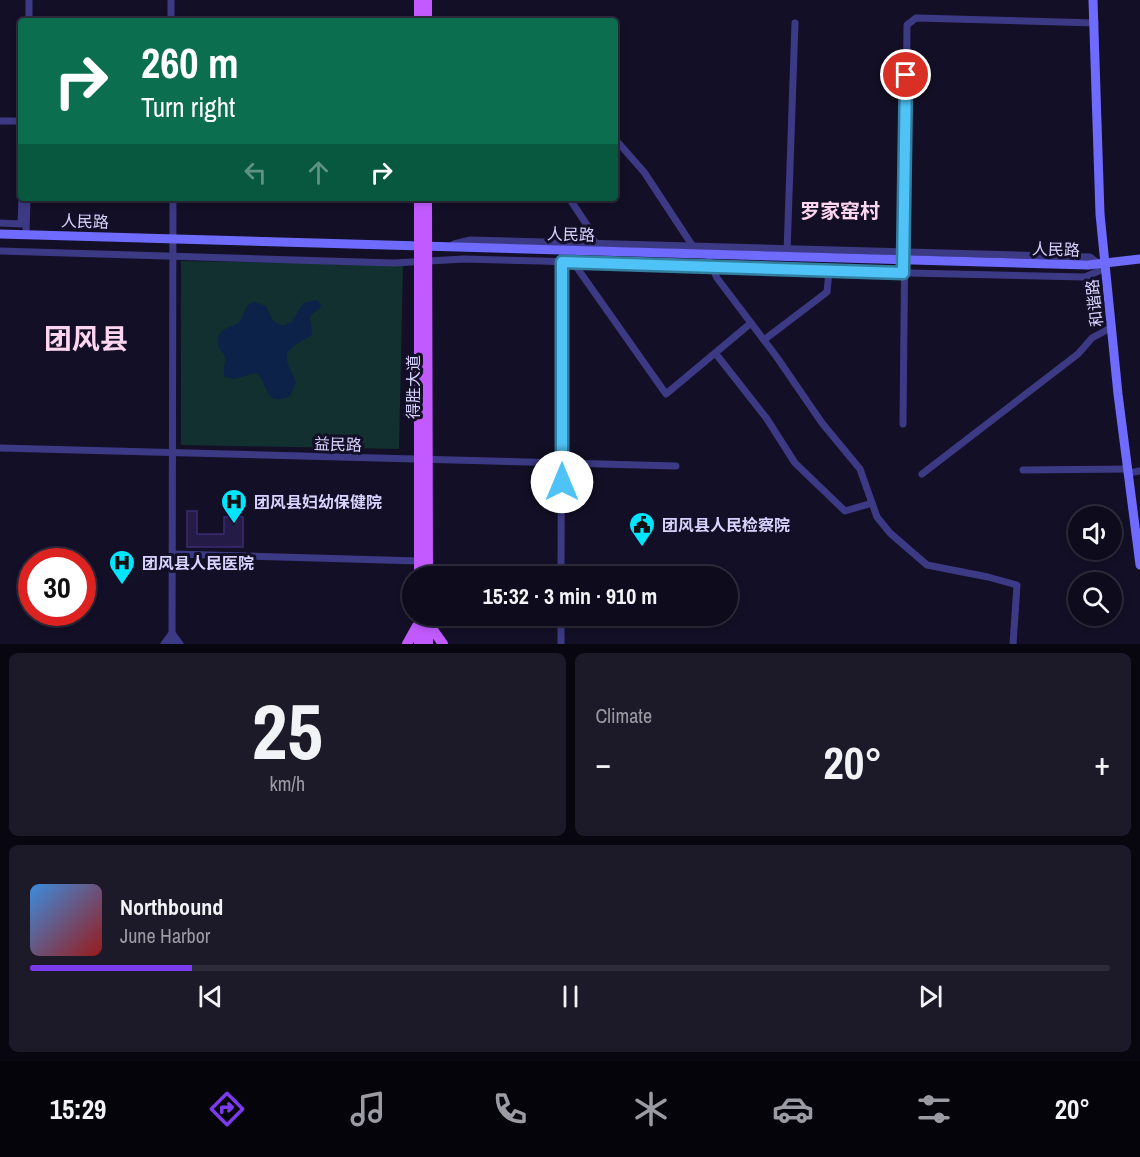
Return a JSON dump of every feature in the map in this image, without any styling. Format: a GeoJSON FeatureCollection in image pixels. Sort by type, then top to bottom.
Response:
{"type":"FeatureCollection","features":[{"type":"Feature","properties":{"kind":"main road"},"geometry":{"type":"LineString","coordinates":[[419,0],[419,18]]}},
{"type":"Feature","properties":{"kind":"main road"},"geometry":{"type":"LineString","coordinates":[[427,0],[427,18]]}},
{"type":"Feature","properties":{"kind":"main road","name":"得胜大道"},"geometry":{"type":"LineString","coordinates":[[419,201],[423,253],[423,460],[419,566]]}},
{"type":"Feature","properties":{"kind":"main road","name":"得胜大道"},"geometry":{"type":"LineString","coordinates":[[423,253],[427,201]]}},
{"type":"Feature","properties":{"kind":"main road","name":"得胜大道"},"geometry":{"type":"LineString","coordinates":[[423,460],[428,566]]}},
{"type":"Feature","properties":{"kind":"main road"},"geometry":{"type":"LineString","coordinates":[[407,644],[419,626]]}},
{"type":"Feature","properties":{"kind":"main road"},"geometry":{"type":"LineString","coordinates":[[419,644],[422,626]]}},
{"type":"Feature","properties":{"kind":"main road"},"geometry":{"type":"LineString","coordinates":[[425,626],[428,644]]}},
{"type":"Feature","properties":{"kind":"main road"},"geometry":{"type":"LineString","coordinates":[[430,626],[443,644]]}},
{"type":"Feature","properties":{"kind":"street"},"geometry":{"type":"LineString","coordinates":[[29,0],[29,18]]}},
{"type":"Feature","properties":{"kind":"street"},"geometry":{"type":"LineString","coordinates":[[171,0],[171,18]]}},
{"type":"Feature","properties":{"kind":"street","name":"和谐路"},"geometry":{"type":"LineString","coordinates":[[1093,0],[1103,267],[1140,566]]}},
{"type":"Feature","properties":{"kind":"street"},"geometry":{"type":"LineString","coordinates":[[903,424],[906,31],[909,23],[916,18],[1095,23]]}},
{"type":"Feature","properties":{"kind":"street"},"geometry":{"type":"LineString","coordinates":[[787,253],[795,23]]}},
{"type":"Feature","properties":{"kind":"street"},"geometry":{"type":"LineString","coordinates":[[0,123],[18,123]]}},
{"type":"Feature","properties":{"kind":"street"},"geometry":{"type":"LineString","coordinates":[[618,142],[644,172],[696,250]]}},
{"type":"Feature","properties":{"kind":"street"},"geometry":{"type":"LineString","coordinates":[[0,223],[21,224],[22,201]]}},
{"type":"Feature","properties":{"kind":"street"},"geometry":{"type":"LineString","coordinates":[[26,234],[27,201]]}},
{"type":"Feature","properties":{"kind":"street"},"geometry":{"type":"LineString","coordinates":[[172,644],[173,201]]}},
{"type":"Feature","properties":{"kind":"street"},"geometry":{"type":"LineString","coordinates":[[570,201],[591,231],[595,243]]}},
{"type":"Feature","properties":{"kind":"street","name":"人民路"},"geometry":{"type":"LineString","coordinates":[[0,234],[711,264],[903,263],[1103,267],[1140,265]]}},
{"type":"Feature","properties":{"kind":"street","name":"人民路"},"geometry":{"type":"LineString","coordinates":[[0,239],[173,241]]}},
{"type":"Feature","properties":{"kind":"street"},"geometry":{"type":"LineString","coordinates":[[448,246],[470,240],[595,243],[696,250]]}},
{"type":"Feature","properties":{"kind":"street","name":"人民路"},"geometry":{"type":"LineString","coordinates":[[423,253],[448,246],[696,250],[787,253],[903,263]]}},
{"type":"Feature","properties":{"kind":"street"},"geometry":{"type":"LineString","coordinates":[[0,251],[173,256],[423,253]]}},
{"type":"Feature","properties":{"kind":"street"},"geometry":{"type":"LineString","coordinates":[[566,258],[666,394],[751,323]]}},
{"type":"Feature","properties":{"kind":"street"},"geometry":{"type":"LineString","coordinates":[[561,566],[566,258]]}},
{"type":"Feature","properties":{"kind":"street","name":"人民路"},"geometry":{"type":"LineString","coordinates":[[1103,267],[1140,259]]}},
{"type":"Feature","properties":{"kind":"street"},"geometry":{"type":"LineString","coordinates":[[903,263],[829,272],[711,264],[717,278],[822,423],[860,468],[877,517],[890,533],[927,565],[1017,585],[1013,644]]}},
{"type":"Feature","properties":{"kind":"street"},"geometry":{"type":"LineString","coordinates":[[764,340],[827,291],[829,272]]}},
{"type":"Feature","properties":{"kind":"street"},"geometry":{"type":"LineString","coordinates":[[922,474],[1078,354],[1092,338],[1112,327]]}},
{"type":"Feature","properties":{"kind":"street"},"geometry":{"type":"LineString","coordinates":[[716,354],[767,419],[800,468],[845,511],[872,503]]}},
{"type":"Feature","properties":{"kind":"street","name":"益民路"},"geometry":{"type":"LineString","coordinates":[[0,448],[676,466]]}},
{"type":"Feature","properties":{"kind":"street"},"geometry":{"type":"LineString","coordinates":[[1023,470],[1140,471]]}},
{"type":"Feature","properties":{"kind":"street"},"geometry":{"type":"LineString","coordinates":[[173,555],[419,561]]}},
{"type":"Feature","properties":{"kind":"street"},"geometry":{"type":"LineString","coordinates":[[561,626],[561,644]]}},
{"type":"Feature","properties":{"kind":"street"},"geometry":{"type":"LineString","coordinates":[[164,644],[172,633]]}},
{"type":"Feature","properties":{"kind":"street"},"geometry":{"type":"LineString","coordinates":[[172,633],[180,644]]}},
{"type":"Feature","properties":{"kind":"green space"},"geometry":{"type":"Polygon","coordinates":[[[181,261],[403,265],[399,449],[181,445],[181,261]]]}},
{"type":"Feature","properties":{"kind":"water"},"geometry":{"type":"Polygon","coordinates":[[[317,300],[322,306],[310,316],[312,335],[295,345],[287,353],[287,362],[296,382],[290,396],[275,399],[256,373],[234,379],[225,377],[225,358],[218,345],[219,336],[224,330],[239,323],[248,306],[254,302],[266,306],[273,321],[283,326],[292,322],[303,303],[317,300]]]}},
{"type":"Feature","properties":{"kind":"building","name":"团风县妇幼保健院"},"geometry":{"type":"Polygon","coordinates":[[[187,511],[197,511],[197,534],[224,534],[224,517],[243,517],[243,547],[187,547],[187,511]]]}},
{"type":"Feature","properties":{"kind":"place","name":"团风县妇幼保健院"},"geometry":{"type":"Point","coordinates":[234,525]}},
{"type":"Feature","properties":{"kind":"place","name":"团风县人民检察院"},"geometry":{"type":"Point","coordinates":[642,548]}},
{"type":"Feature","properties":{"kind":"place","name":"团风县人民医院"},"geometry":{"type":"Point","coordinates":[122,586]}},
{"type":"Feature","properties":{"kind":"district","name":"罗家窑村"},"geometry":{"type":"Point","coordinates":[840,211]}},
{"type":"Feature","properties":{"kind":"district","name":"团风县"},"geometry":{"type":"Point","coordinates":[86,339]}},
{"type":"Feature","properties":{"kind":"route"},"geometry":{"type":"LineString","coordinates":[[562,482],[562,262],[903,273],[906,75]]}}]}
